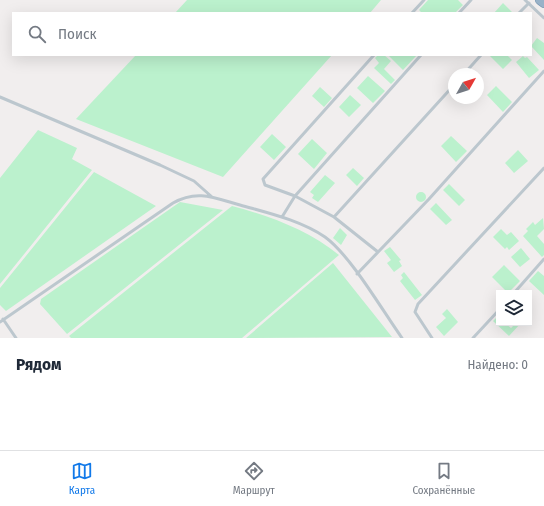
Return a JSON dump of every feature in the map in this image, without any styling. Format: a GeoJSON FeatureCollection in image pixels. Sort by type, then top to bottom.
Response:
{"type":"FeatureCollection","features":[{"type":"Feature","properties":{"kind":"highway"},"geometry":{"type":"LineString","coordinates":[[540,0],[544,4]]}},
{"type":"Feature","properties":{"kind":"lane"},"geometry":{"type":"LineString","coordinates":[[413,12],[424,0]]}},
{"type":"Feature","properties":{"kind":"lane"},"geometry":{"type":"LineString","coordinates":[[460,12],[471,0]]}},
{"type":"Feature","properties":{"kind":"lane"},"geometry":{"type":"LineString","coordinates":[[525,0],[544,18]]}},
{"type":"Feature","properties":{"kind":"lane"},"geometry":{"type":"LineString","coordinates":[[520,12],[529,3]]}},
{"type":"Feature","properties":{"kind":"lane"},"geometry":{"type":"LineString","coordinates":[[373,56],[263,179],[265,185],[295,196],[334,217],[378,252]]}},
{"type":"Feature","properties":{"kind":"lane"},"geometry":{"type":"LineString","coordinates":[[282,217],[295,196],[420,56]]}},
{"type":"Feature","properties":{"kind":"lane"},"geometry":{"type":"LineString","coordinates":[[469,68],[480,56]]}},
{"type":"Feature","properties":{"kind":"lane"},"geometry":{"type":"LineString","coordinates":[[358,274],[429,199],[544,71]]}},
{"type":"Feature","properties":{"kind":"lane"},"geometry":{"type":"LineString","coordinates":[[334,217],[448,92]]}},
{"type":"Feature","properties":{"kind":"lane"},"geometry":{"type":"LineString","coordinates":[[0,97],[172,170],[194,181],[212,197]]}},
{"type":"Feature","properties":{"kind":"lane"},"geometry":{"type":"LineString","coordinates":[[432,338],[416,317],[415,312],[418,304],[544,168]]}},
{"type":"Feature","properties":{"kind":"lane"},"geometry":{"type":"LineString","coordinates":[[16,338],[2,321],[173,203],[189,195],[212,197],[282,217],[325,237],[348,260],[402,338]]}},
{"type":"Feature","properties":{"kind":"lane"},"geometry":{"type":"LineString","coordinates":[[517,290],[544,259]]}},
{"type":"Feature","properties":{"kind":"lane"},"geometry":{"type":"LineString","coordinates":[[473,338],[496,313]]}},
{"type":"Feature","properties":{"kind":"green space"},"geometry":{"type":"Polygon","coordinates":[[[187,0],[381,0],[371,12],[176,12],[187,0]]]}},
{"type":"Feature","properties":{"kind":"green space"},"geometry":{"type":"Polygon","coordinates":[[[428,0],[458,0],[463,5],[456,12],[421,12],[419,10],[428,0]]]}},
{"type":"Feature","properties":{"kind":"green space"},"geometry":{"type":"Polygon","coordinates":[[[503,3],[512,12],[495,12],[503,3]]]}},
{"type":"Feature","properties":{"kind":"green space"},"geometry":{"type":"Polygon","coordinates":[[[537,38],[544,43],[544,60],[532,47],[537,38]]]}},
{"type":"Feature","properties":{"kind":"green space"},"geometry":{"type":"Polygon","coordinates":[[[135,56],[331,56],[223,177],[76,119],[135,56]]]}},
{"type":"Feature","properties":{"kind":"green space"},"geometry":{"type":"Polygon","coordinates":[[[377,56],[385,56],[391,61],[384,69],[395,80],[391,84],[374,68],[379,63],[375,58],[377,56]]]}},
{"type":"Feature","properties":{"kind":"green space"},"geometry":{"type":"Polygon","coordinates":[[[389,56],[416,56],[403,70],[389,56]]]}},
{"type":"Feature","properties":{"kind":"green space"},"geometry":{"type":"Polygon","coordinates":[[[490,56],[508,56],[512,60],[503,69],[490,56]]]}},
{"type":"Feature","properties":{"kind":"green space"},"geometry":{"type":"Polygon","coordinates":[[[523,56],[525,58],[527,57],[539,70],[529,78],[516,62],[523,56]]]}},
{"type":"Feature","properties":{"kind":"green space"},"geometry":{"type":"Polygon","coordinates":[[[368,76],[385,91],[373,103],[357,88],[368,76]]]}},
{"type":"Feature","properties":{"kind":"green space"},"geometry":{"type":"Polygon","coordinates":[[[496,86],[512,102],[503,112],[487,95],[496,86]]]}},
{"type":"Feature","properties":{"kind":"green space"},"geometry":{"type":"Polygon","coordinates":[[[320,87],[332,98],[324,107],[312,96],[320,87]]]}},
{"type":"Feature","properties":{"kind":"green space"},"geometry":{"type":"Polygon","coordinates":[[[350,95],[361,105],[349,117],[339,107],[350,95]]]}},
{"type":"Feature","properties":{"kind":"green space"},"geometry":{"type":"Polygon","coordinates":[[[38,130],[77,148],[72,159],[92,170],[0,284],[0,178],[38,130]]]}},
{"type":"Feature","properties":{"kind":"green space"},"geometry":{"type":"Polygon","coordinates":[[[272,134],[286,147],[274,160],[260,147],[272,134]]]}},
{"type":"Feature","properties":{"kind":"green space"},"geometry":{"type":"Polygon","coordinates":[[[451,136],[467,151],[456,162],[441,146],[451,136]]]}},
{"type":"Feature","properties":{"kind":"green space"},"geometry":{"type":"Polygon","coordinates":[[[312,139],[327,153],[314,169],[298,154],[312,139]]]}},
{"type":"Feature","properties":{"kind":"green space"},"geometry":{"type":"Polygon","coordinates":[[[518,150],[528,161],[514,173],[505,163],[518,150]]]}},
{"type":"Feature","properties":{"kind":"green space"},"geometry":{"type":"Polygon","coordinates":[[[353,168],[364,178],[357,186],[346,175],[353,168]]]}},
{"type":"Feature","properties":{"kind":"green space"},"geometry":{"type":"Polygon","coordinates":[[[94,172],[156,206],[6,311],[0,305],[0,288],[94,172]]]}},
{"type":"Feature","properties":{"kind":"green space"},"geometry":{"type":"Polygon","coordinates":[[[325,175],[335,183],[318,202],[312,198],[314,195],[310,192],[325,175]]]}},
{"type":"Feature","properties":{"kind":"green space"},"geometry":{"type":"Polygon","coordinates":[[[449,184],[465,200],[459,206],[443,190],[449,184]]]}},
{"type":"Feature","properties":{"kind":"green space"},"geometry":{"type":"Polygon","coordinates":[[[419,192],[423,192],[426,197],[423,202],[419,202],[416,199],[416,195],[419,192]]]}},
{"type":"Feature","properties":{"kind":"green space"},"geometry":{"type":"Polygon","coordinates":[[[180,202],[223,210],[67,334],[40,304],[41,299],[180,202]]]}},
{"type":"Feature","properties":{"kind":"green space"},"geometry":{"type":"Polygon","coordinates":[[[436,203],[452,220],[446,225],[430,209],[436,203]]]}},
{"type":"Feature","properties":{"kind":"green space"},"geometry":{"type":"Polygon","coordinates":[[[232,206],[274,219],[302,231],[315,238],[339,255],[242,338],[71,338],[69,336],[232,206]]]}},
{"type":"Feature","properties":{"kind":"green space"},"geometry":{"type":"Polygon","coordinates":[[[543,218],[544,229],[537,236],[544,244],[544,255],[542,257],[523,236],[528,231],[526,229],[533,222],[535,225],[543,218]]]}},
{"type":"Feature","properties":{"kind":"green space"},"geometry":{"type":"Polygon","coordinates":[[[340,228],[347,235],[341,245],[333,238],[340,228]]]}},
{"type":"Feature","properties":{"kind":"green space"},"geometry":{"type":"Polygon","coordinates":[[[501,229],[507,235],[511,232],[519,241],[509,250],[507,247],[505,249],[493,237],[501,229]]]}},
{"type":"Feature","properties":{"kind":"green space"},"geometry":{"type":"Polygon","coordinates":[[[390,247],[401,260],[399,261],[402,266],[394,272],[387,263],[391,260],[384,251],[390,247]]]}},
{"type":"Feature","properties":{"kind":"green space"},"geometry":{"type":"Polygon","coordinates":[[[521,248],[530,259],[520,267],[511,257],[521,248]]]}},
{"type":"Feature","properties":{"kind":"green space"},"geometry":{"type":"Polygon","coordinates":[[[333,263],[392,337],[246,338],[333,263]]]}},
{"type":"Feature","properties":{"kind":"green space"},"geometry":{"type":"Polygon","coordinates":[[[504,265],[520,281],[511,290],[505,290],[492,277],[504,265]]]}},
{"type":"Feature","properties":{"kind":"green space"},"geometry":{"type":"Polygon","coordinates":[[[538,271],[544,276],[544,295],[529,281],[538,271]]]}},
{"type":"Feature","properties":{"kind":"green space"},"geometry":{"type":"Polygon","coordinates":[[[404,272],[422,295],[415,300],[400,281],[403,278],[401,275],[404,272]]]}},
{"type":"Feature","properties":{"kind":"green space"},"geometry":{"type":"Polygon","coordinates":[[[447,309],[458,322],[444,336],[436,327],[446,318],[442,314],[447,309]]]}},
{"type":"Feature","properties":{"kind":"green space"},"geometry":{"type":"Polygon","coordinates":[[[498,326],[509,326],[511,328],[513,326],[518,326],[509,336],[498,326]]]}}]}
